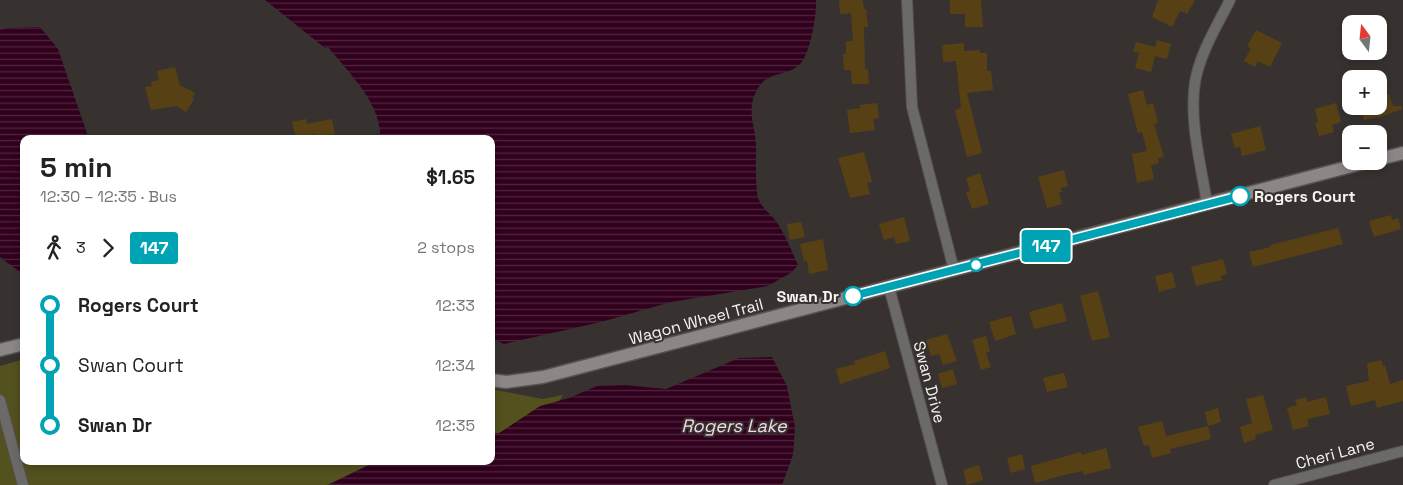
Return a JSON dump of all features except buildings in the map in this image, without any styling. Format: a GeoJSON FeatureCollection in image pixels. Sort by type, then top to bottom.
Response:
{"type":"FeatureCollection","features":[{"type":"Feature","properties":{"kind":"street"},"geometry":{"type":"LineString","coordinates":[[907,0],[912,107],[954,270]]}},
{"type":"Feature","properties":{"kind":"street"},"geometry":{"type":"LineString","coordinates":[[1207,204],[1194,119],[1195,81],[1204,52],[1230,0]]}},
{"type":"Feature","properties":{"kind":"street"},"geometry":{"type":"LineString","coordinates":[[1387,157],[1403,153]]}},
{"type":"Feature","properties":{"kind":"street","name":"Wagon Wheel Trail"},"geometry":{"type":"LineString","coordinates":[[495,381],[506,382],[543,377],[1342,169]]}},
{"type":"Feature","properties":{"kind":"street","name":"Swan Drive"},"geometry":{"type":"LineString","coordinates":[[889,287],[942,485]]}},
{"type":"Feature","properties":{"kind":"street"},"geometry":{"type":"LineString","coordinates":[[0,350],[20,345]]}},
{"type":"Feature","properties":{"kind":"street"},"geometry":{"type":"LineString","coordinates":[[0,400],[23,485]]}},
{"type":"Feature","properties":{"kind":"street","name":"Cheri Lane"},"geometry":{"type":"LineString","coordinates":[[1274,485],[1403,451]]}},
{"type":"Feature","properties":{"kind":"shaded area"},"geometry":{"type":"Polygon","coordinates":[[[20,360],[20,465],[369,465],[327,485],[0,485],[0,366],[20,360]]]}},
{"type":"Feature","properties":{"kind":"shaded area"},"geometry":{"type":"Polygon","coordinates":[[[495,390],[543,399],[563,395],[531,448],[495,452],[495,390]]]}},
{"type":"Feature","properties":{"kind":"water"},"geometry":{"type":"Polygon","coordinates":[[[265,0],[816,0],[812,34],[803,60],[793,69],[765,80],[756,92],[752,106],[752,119],[756,140],[756,183],[759,200],[779,226],[798,265],[792,272],[768,286],[671,302],[601,322],[504,344],[495,340],[495,135],[380,135],[376,114],[363,90],[328,47],[325,48],[265,0]]]}},
{"type":"Feature","properties":{"kind":"water"},"geometry":{"type":"Polygon","coordinates":[[[40,27],[58,49],[88,135],[20,135],[20,272],[0,257],[0,30],[40,27]]]}},
{"type":"Feature","properties":{"kind":"water","name":"Rogers Lake"},"geometry":{"type":"Polygon","coordinates":[[[772,357],[787,386],[795,427],[793,455],[782,485],[328,485],[369,465],[495,465],[495,434],[499,433],[540,406],[569,398],[597,386],[625,385],[666,389],[739,358],[772,357]]]}},
{"type":"Feature","properties":{"kind":"bus line","name":"147"},"geometry":{"type":"LineString","coordinates":[[853,296],[1240,196]]}},
{"type":"Feature","properties":{"kind":"place","name":"Rogers Court"},"geometry":{"type":"Point","coordinates":[1240,196]}},
{"type":"Feature","properties":{"kind":"place","name":"Swan Dr"},"geometry":{"type":"Point","coordinates":[853,296]}}]}
